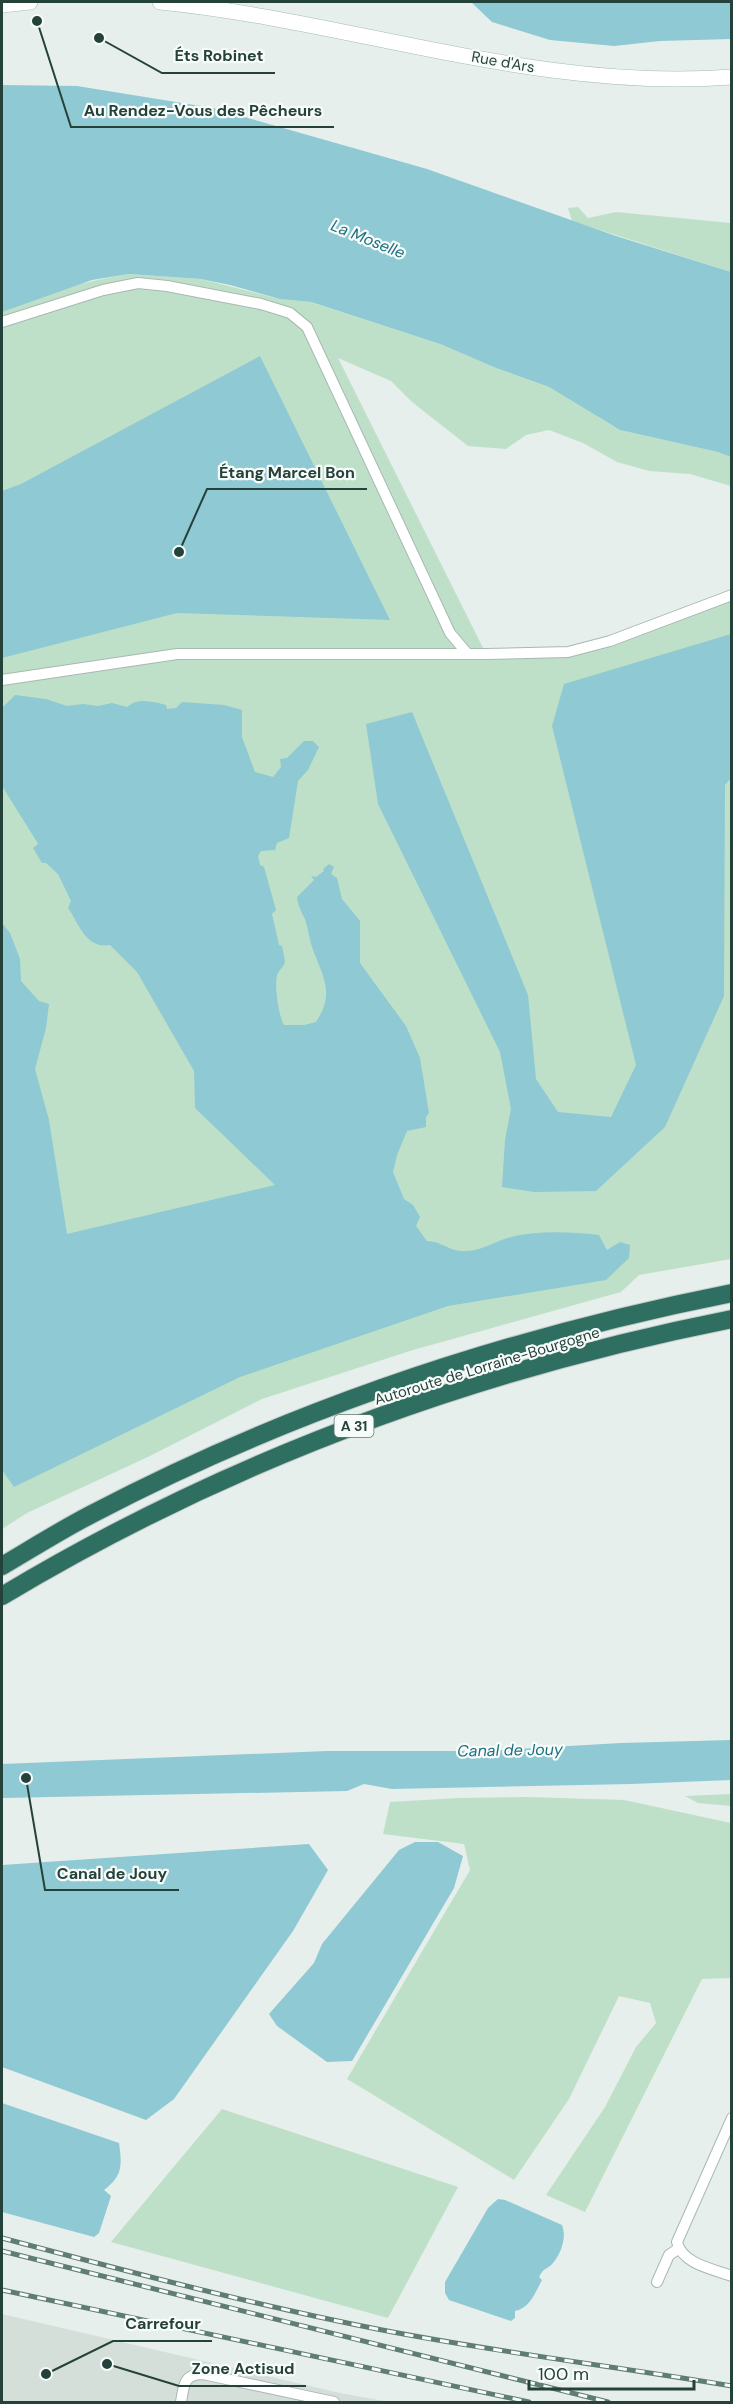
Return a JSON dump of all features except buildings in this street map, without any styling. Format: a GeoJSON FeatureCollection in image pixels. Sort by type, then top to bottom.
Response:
{"type":"FeatureCollection","features":[{"type":"Feature","properties":{"kind":"highway","name":"Autoroute de Lorraine-Bourgogne"},"geometry":{"type":"LineString","coordinates":[[2,1566],[90,1514],[165,1477],[318,1411],[502,1349],[633,1314],[732,1293]]}},
{"type":"Feature","properties":{"kind":"highway","name":"Autoroute de Lorraine-Bourgogne"},"geometry":{"type":"LineString","coordinates":[[2,1596],[61,1560],[139,1518],[259,1463],[340,1431],[434,1397],[513,1374],[620,1344],[732,1318]]}},
{"type":"Feature","properties":{"kind":"main road"},"geometry":{"type":"LineString","coordinates":[[2,5],[30,2]]}},
{"type":"Feature","properties":{"kind":"main road","name":"Rue d'Ars"},"geometry":{"type":"LineString","coordinates":[[160,2],[197,5],[525,67],[604,77],[687,80],[732,77]]}},
{"type":"Feature","properties":{"kind":"street"},"geometry":{"type":"LineString","coordinates":[[2,322],[103,290],[138,283],[167,286],[261,304],[290,312],[307,327],[450,633],[466,652]]}},
{"type":"Feature","properties":{"kind":"street"},"geometry":{"type":"LineString","coordinates":[[2,680],[177,654],[568,652],[610,641],[732,596]]}},
{"type":"Feature","properties":{"kind":"street"},"geometry":{"type":"LineString","coordinates":[[732,2118],[677,2242],[678,2249],[689,2260],[732,2276]]}},
{"type":"Feature","properties":{"kind":"street"},"geometry":{"type":"LineString","coordinates":[[657,2282],[669,2255],[678,2249]]}},
{"type":"Feature","properties":{"kind":"street"},"geometry":{"type":"LineString","coordinates":[[181,2403],[186,2379],[193,2374],[203,2374],[334,2403]]}},
{"type":"Feature","properties":{"kind":"shaded area"},"geometry":{"type":"Polygon","coordinates":[[[2,2314],[340,2393],[390,2402],[2,2402],[2,2314]]]}},
{"type":"Feature","properties":{"kind":"green space"},"geometry":{"type":"Polygon","coordinates":[[[578,207],[588,218],[616,212],[731,223],[731,272],[572,221],[568,208],[578,207]]]}},
{"type":"Feature","properties":{"kind":"green space"},"geometry":{"type":"Polygon","coordinates":[[[129,274],[201,279],[280,299],[310,302],[440,344],[549,387],[620,430],[719,452],[731,457],[731,486],[690,474],[649,471],[617,462],[583,443],[549,430],[526,435],[506,449],[468,446],[412,402],[391,381],[338,358],[486,654],[568,652],[731,595],[731,1259],[639,1275],[621,1292],[413,1350],[262,1399],[150,1456],[27,1513],[2,1529],[2,312],[64,289],[129,274]]]}},
{"type":"Feature","properties":{"kind":"green space"},"geometry":{"type":"Polygon","coordinates":[[[731,1794],[731,1806],[698,1803],[685,1796],[731,1794]]]}},
{"type":"Feature","properties":{"kind":"green space"},"geometry":{"type":"Polygon","coordinates":[[[526,1797],[624,1800],[731,1823],[731,1978],[702,1979],[585,2212],[546,2195],[605,2107],[636,2047],[656,2023],[650,2003],[619,1996],[569,2099],[514,2180],[347,2079],[470,1870],[464,1844],[383,1834],[390,1802],[526,1797]]]}},
{"type":"Feature","properties":{"kind":"green space"},"geometry":{"type":"Polygon","coordinates":[[[222,2109],[458,2187],[388,2318],[111,2242],[222,2109]]]}},
{"type":"Feature","properties":{"kind":"water"},"geometry":{"type":"Polygon","coordinates":[[[471,2],[731,2],[731,39],[660,41],[614,46],[550,40],[492,22],[471,2]]]}},
{"type":"Feature","properties":{"kind":"water","name":"La Moselle"},"geometry":{"type":"Polygon","coordinates":[[[2,85],[77,86],[213,108],[427,169],[616,236],[731,272],[731,457],[620,430],[549,387],[440,344],[311,302],[280,299],[201,279],[129,274],[92,280],[2,312],[2,85]]]}},
{"type":"Feature","properties":{"kind":"water"},"geometry":{"type":"Polygon","coordinates":[[[260,356],[390,620],[177,613],[2,658],[2,491],[21,484],[260,356]]]}},
{"type":"Feature","properties":{"kind":"water"},"geometry":{"type":"Polygon","coordinates":[[[731,634],[732,777],[725,785],[724,996],[665,1127],[596,1191],[534,1192],[502,1187],[505,1140],[511,1109],[500,1052],[378,804],[366,724],[412,712],[528,995],[536,1079],[558,1112],[611,1117],[636,1065],[552,726],[564,684],[731,634]]]}},
{"type":"Feature","properties":{"kind":"water"},"geometry":{"type":"Polygon","coordinates":[[[15,695],[46,699],[67,706],[83,704],[98,706],[112,703],[127,707],[136,702],[146,701],[166,705],[167,709],[176,708],[182,702],[224,705],[242,710],[242,737],[255,772],[273,777],[281,767],[280,759],[287,758],[304,741],[313,741],[319,747],[308,770],[298,781],[289,838],[277,843],[275,850],[261,851],[258,856],[260,865],[264,867],[276,910],[272,914],[285,961],[278,973],[276,984],[284,1025],[304,1025],[316,1022],[325,1002],[323,976],[297,897],[314,880],[311,876],[316,877],[329,864],[334,867],[331,874],[337,878],[342,899],[360,921],[360,963],[406,1026],[420,1058],[429,1113],[426,1117],[426,1127],[407,1131],[393,1172],[404,1199],[413,1205],[420,1217],[416,1226],[427,1241],[457,1251],[468,1251],[480,1249],[507,1238],[530,1234],[553,1232],[588,1234],[599,1235],[607,1250],[620,1242],[630,1245],[629,1258],[606,1280],[448,1306],[240,1377],[14,1487],[2,1470],[2,923],[10,933],[20,959],[21,981],[39,1001],[49,1004],[46,1028],[35,1069],[49,1120],[67,1234],[275,1185],[195,1108],[194,1071],[137,972],[110,945],[95,943],[84,934],[68,908],[71,901],[58,874],[46,863],[42,863],[33,848],[38,844],[2,786],[2,708],[15,695]]]}},
{"type":"Feature","properties":{"kind":"water"},"geometry":{"type":"Polygon","coordinates":[[[731,1740],[731,1780],[392,1789],[364,1784],[347,1791],[2,1798],[2,1764],[327,1751],[483,1751],[621,1743],[731,1740]]]}},
{"type":"Feature","properties":{"kind":"water"},"geometry":{"type":"Polygon","coordinates":[[[415,1842],[438,1842],[463,1856],[454,1888],[352,2061],[327,2062],[277,2026],[269,2014],[314,1963],[322,1944],[399,1850],[415,1842]]]}},
{"type":"Feature","properties":{"kind":"water"},"geometry":{"type":"Polygon","coordinates":[[[309,1844],[328,1870],[293,1931],[174,2099],[146,2120],[2,2067],[2,1865],[309,1844]]]}},
{"type":"Feature","properties":{"kind":"water"},"geometry":{"type":"Polygon","coordinates":[[[2,2103],[119,2143],[120,2170],[115,2180],[104,2190],[111,2196],[99,2233],[94,2237],[2,2212],[2,2103]]]}},
{"type":"Feature","properties":{"kind":"water"},"geometry":{"type":"Polygon","coordinates":[[[498,2199],[562,2225],[563,2230],[562,2245],[558,2255],[539,2277],[542,2280],[532,2299],[525,2307],[515,2311],[515,2318],[511,2321],[449,2300],[445,2293],[445,2282],[488,2208],[498,2199]]]}},
{"type":"Feature","properties":{"kind":"railway"},"geometry":{"type":"LineString","coordinates":[[2,2238],[235,2298],[377,2329],[465,2345],[732,2386]]}},
{"type":"Feature","properties":{"kind":"railway"},"geometry":{"type":"LineString","coordinates":[[2,2251],[608,2402]]}},
{"type":"Feature","properties":{"kind":"railway"},"geometry":{"type":"LineString","coordinates":[[2,2290],[529,2402]]}},
{"type":"Feature","properties":{"kind":"place","name":"Au Rendez-Vous des Pêcheurs"},"geometry":{"type":"Point","coordinates":[37,21]}},
{"type":"Feature","properties":{"kind":"place","name":"Éts Robinet"},"geometry":{"type":"Point","coordinates":[99,38]}},
{"type":"Feature","properties":{"kind":"place","name":"Étang Marcel Bon"},"geometry":{"type":"Point","coordinates":[179,552]}},
{"type":"Feature","properties":{"kind":"place","name":"Canal de Jouy"},"geometry":{"type":"Point","coordinates":[26,1778]}},
{"type":"Feature","properties":{"kind":"place","name":"Zone Actisud"},"geometry":{"type":"Point","coordinates":[107,2364]}},
{"type":"Feature","properties":{"kind":"place","name":"Carrefour"},"geometry":{"type":"Point","coordinates":[46,2374]}}]}
